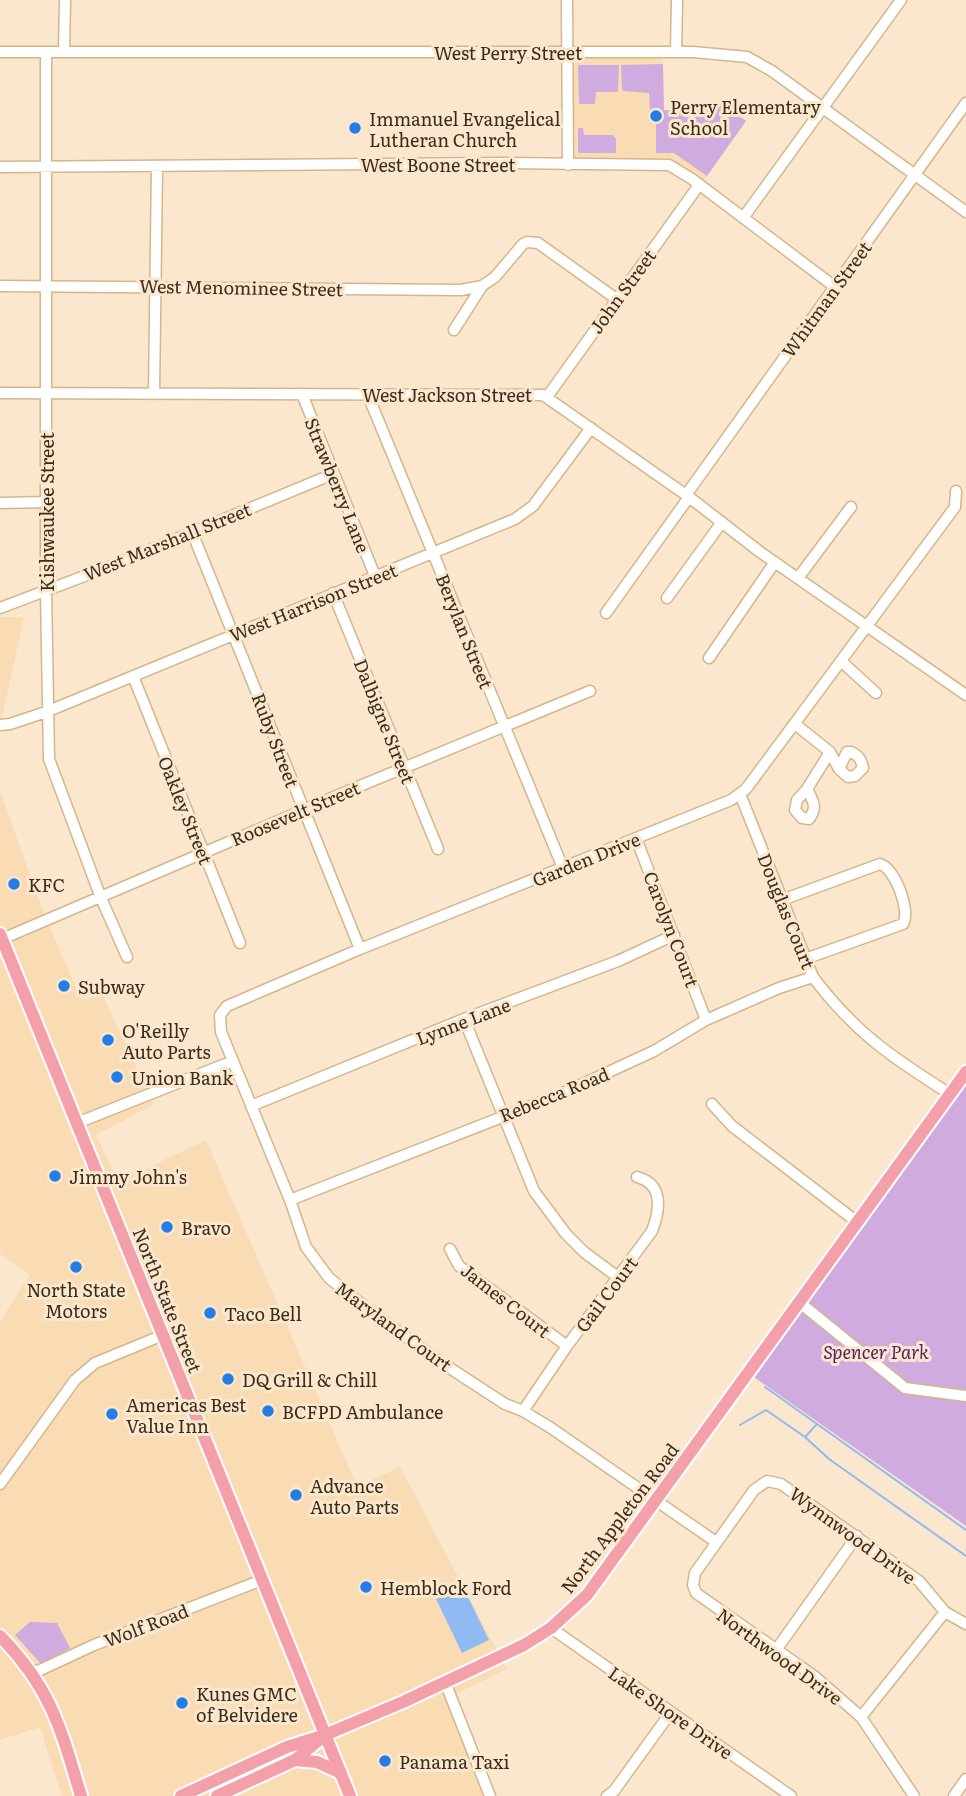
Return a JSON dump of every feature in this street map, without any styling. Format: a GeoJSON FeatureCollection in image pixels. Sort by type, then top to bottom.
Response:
{"type":"FeatureCollection","features":[{"type":"Feature","properties":{"kind":"main road","name":"North State Street"},"geometry":{"type":"LineString","coordinates":[[1,936],[350,1796]]}},
{"type":"Feature","properties":{"kind":"main road","name":"North Appleton Road"},"geometry":{"type":"LineString","coordinates":[[325,1735],[524,1645],[551,1628],[587,1595],[966,1072]]}},
{"type":"Feature","properties":{"kind":"main road"},"geometry":{"type":"LineString","coordinates":[[0,1636],[30,1670],[50,1703],[81,1796]]}},
{"type":"Feature","properties":{"kind":"main road"},"geometry":{"type":"LineString","coordinates":[[216,1796],[295,1760],[325,1735]]}},
{"type":"Feature","properties":{"kind":"main road"},"geometry":{"type":"LineString","coordinates":[[181,1796],[287,1747],[325,1735]]}},
{"type":"Feature","properties":{"kind":"main road"},"geometry":{"type":"LineString","coordinates":[[295,1760],[317,1762],[341,1773]]}},
{"type":"Feature","properties":{"kind":"street"},"geometry":{"type":"LineString","coordinates":[[64,52],[65,0]]}},
{"type":"Feature","properties":{"kind":"street"},"geometry":{"type":"LineString","coordinates":[[567,0],[568,164]]}},
{"type":"Feature","properties":{"kind":"street"},"geometry":{"type":"LineString","coordinates":[[676,52],[677,0]]}},
{"type":"Feature","properties":{"kind":"street"},"geometry":{"type":"LineString","coordinates":[[743,218],[901,0]]}},
{"type":"Feature","properties":{"kind":"street","name":"West Perry Street"},"geometry":{"type":"LineString","coordinates":[[0,52],[724,54],[755,60],[966,212]]}},
{"type":"Feature","properties":{"kind":"street","name":"Kishwaukee Street"},"geometry":{"type":"LineString","coordinates":[[46,52],[46,712],[49,759],[101,898],[127,957]]}},
{"type":"Feature","properties":{"kind":"street","name":"Whitman Street"},"geometry":{"type":"LineString","coordinates":[[606,613],[966,103]]}},
{"type":"Feature","properties":{"kind":"street","name":"West Boone Street"},"geometry":{"type":"LineString","coordinates":[[0,167],[501,163],[669,165],[835,287]]}},
{"type":"Feature","properties":{"kind":"street"},"geometry":{"type":"LineString","coordinates":[[155,393],[157,167]]}},
{"type":"Feature","properties":{"kind":"street","name":"John Street"},"geometry":{"type":"LineString","coordinates":[[547,397],[615,298],[699,185]]}},
{"type":"Feature","properties":{"kind":"street"},"geometry":{"type":"LineString","coordinates":[[454,330],[482,286],[495,277],[527,242],[538,243],[615,298]]}},
{"type":"Feature","properties":{"kind":"street","name":"West Menominee Street"},"geometry":{"type":"LineString","coordinates":[[0,286],[461,289],[482,286]]}},
{"type":"Feature","properties":{"kind":"street","name":"West Jackson Street"},"geometry":{"type":"LineString","coordinates":[[0,393],[537,394],[547,397],[688,496],[775,562],[966,695]]}},
{"type":"Feature","properties":{"kind":"street","name":"Berylan Street"},"geometry":{"type":"LineString","coordinates":[[366,393],[563,868]]}},
{"type":"Feature","properties":{"kind":"street","name":"Strawberry Lane"},"geometry":{"type":"LineString","coordinates":[[302,394],[374,576]]}},
{"type":"Feature","properties":{"kind":"street","name":"West Harrison Street"},"geometry":{"type":"LineString","coordinates":[[0,725],[46,712],[515,519],[533,506],[591,428]]}},
{"type":"Feature","properties":{"kind":"street","name":"West Marshall Street"},"geometry":{"type":"LineString","coordinates":[[0,608],[333,474]]}},
{"type":"Feature","properties":{"kind":"street","name":"Garden Drive"},"geometry":{"type":"LineString","coordinates":[[234,1002],[722,805],[740,794],[869,626],[955,507],[956,491]]}},
{"type":"Feature","properties":{"kind":"street"},"geometry":{"type":"LineString","coordinates":[[0,503],[46,502]]}},
{"type":"Feature","properties":{"kind":"street"},"geometry":{"type":"LineString","coordinates":[[798,578],[851,507]]}},
{"type":"Feature","properties":{"kind":"street"},"geometry":{"type":"LineString","coordinates":[[667,598],[722,522]]}},
{"type":"Feature","properties":{"kind":"street","name":"Ruby Street"},"geometry":{"type":"LineString","coordinates":[[192,532],[360,949]]}},
{"type":"Feature","properties":{"kind":"street"},"geometry":{"type":"LineString","coordinates":[[709,658],[775,562]]}},
{"type":"Feature","properties":{"kind":"street","name":"Dalbigne Street"},"geometry":{"type":"LineString","coordinates":[[333,593],[438,849]]}},
{"type":"Feature","properties":{"kind":"street"},"geometry":{"type":"LineString","coordinates":[[842,662],[876,694]]}},
{"type":"Feature","properties":{"kind":"street","name":"Oakley Street"},"geometry":{"type":"LineString","coordinates":[[133,676],[240,943]]}},
{"type":"Feature","properties":{"kind":"street","name":"Roosevelt Street"},"geometry":{"type":"LineString","coordinates":[[1,936],[101,898],[404,767],[590,691]]}},
{"type":"Feature","properties":{"kind":"street"},"geometry":{"type":"LineString","coordinates":[[795,724],[830,752],[839,769]]}},
{"type":"Feature","properties":{"kind":"street"},"geometry":{"type":"LineString","coordinates":[[807,789],[830,752]]}},
{"type":"Feature","properties":{"kind":"street","name":"Douglas Court"},"geometry":{"type":"LineString","coordinates":[[740,794],[813,977],[832,1002],[870,1040],[950,1094]]}},
{"type":"Feature","properties":{"kind":"street","name":"Carolyn Court"},"geometry":{"type":"LineString","coordinates":[[636,838],[706,1020]]}},
{"type":"Feature","properties":{"kind":"street"},"geometry":{"type":"LineString","coordinates":[[782,900],[880,864],[890,869],[899,889],[907,912],[903,924],[806,959]]}},
{"type":"Feature","properties":{"kind":"street","name":"Lynne Lane"},"geometry":{"type":"LineString","coordinates":[[251,1106],[464,1019],[618,961],[674,935]]}},
{"type":"Feature","properties":{"kind":"street","name":"Rebecca Road"},"geometry":{"type":"LineString","coordinates":[[290,1199],[561,1094],[654,1052],[706,1020],[779,988],[813,977]]}},
{"type":"Feature","properties":{"kind":"street","name":"Maryland Court"},"geometry":{"type":"LineString","coordinates":[[234,1002],[222,1010],[219,1024],[290,1199],[306,1247],[329,1278],[442,1363],[505,1404],[523,1411],[716,1542]]}},
{"type":"Feature","properties":{"kind":"street"},"geometry":{"type":"LineString","coordinates":[[464,1019],[501,1116],[534,1191],[549,1214],[584,1252],[619,1278]]}},
{"type":"Feature","properties":{"kind":"street"},"geometry":{"type":"LineString","coordinates":[[77,1123],[233,1061]]}},
{"type":"Feature","properties":{"kind":"street"},"geometry":{"type":"LineString","coordinates":[[712,1104],[732,1126],[856,1222]]}},
{"type":"Feature","properties":{"kind":"street","name":"Gail Court"},"geometry":{"type":"LineString","coordinates":[[523,1411],[567,1346],[648,1238],[657,1215],[657,1193],[652,1185],[637,1177]]}},
{"type":"Feature","properties":{"kind":"street","name":"James Court"},"geometry":{"type":"LineString","coordinates":[[450,1249],[459,1266],[567,1346]]}},
{"type":"Feature","properties":{"kind":"street"},"geometry":{"type":"LineString","coordinates":[[799,1302],[905,1388],[966,1396]]}},
{"type":"Feature","properties":{"kind":"street"},"geometry":{"type":"LineString","coordinates":[[0,1484],[75,1380],[95,1363],[163,1335]]}},
{"type":"Feature","properties":{"kind":"street","name":"Wynnwood Drive"},"geometry":{"type":"LineString","coordinates":[[716,1542],[754,1490],[767,1481],[781,1484],[919,1581],[945,1612],[966,1624]]}},
{"type":"Feature","properties":{"kind":"street"},"geometry":{"type":"LineString","coordinates":[[776,1650],[857,1536]]}},
{"type":"Feature","properties":{"kind":"street","name":"Northwood Drive"},"geometry":{"type":"LineString","coordinates":[[716,1542],[695,1573],[693,1585],[696,1593],[814,1676],[861,1717],[910,1794]]}},
{"type":"Feature","properties":{"kind":"street","name":"Wolf Road"},"geometry":{"type":"LineString","coordinates":[[30,1670],[37,1671],[94,1645],[262,1580]]}},
{"type":"Feature","properties":{"kind":"street"},"geometry":{"type":"LineString","coordinates":[[861,1717],[945,1612]]}},
{"type":"Feature","properties":{"kind":"street","name":"Lake Shore Drive"},"geometry":{"type":"LineString","coordinates":[[551,1628],[791,1796]]}},
{"type":"Feature","properties":{"kind":"street"},"geometry":{"type":"LineString","coordinates":[[445,1682],[490,1796]]}},
{"type":"Feature","properties":{"kind":"street"},"geometry":{"type":"LineString","coordinates":[[607,1796],[614,1791],[671,1712]]}},
{"type":"Feature","properties":{"kind":"street"},"geometry":{"type":"LineString","coordinates":[[954,1796],[966,1779]]}},
{"type":"Feature","properties":{"kind":"shaded area","name":"Perry Elementary School"},"geometry":{"type":"Polygon","coordinates":[[[580,57],[663,57],[664,110],[692,110],[720,103],[746,121],[703,181],[675,162],[578,161],[573,157],[572,65],[580,57]]]}},
{"type":"Feature","properties":{"kind":"shaded area"},"geometry":{"type":"Polygon","coordinates":[[[0,617],[24,617],[0,727],[0,617]]]}},
{"type":"Feature","properties":{"kind":"shaded area"},"geometry":{"type":"Polygon","coordinates":[[[0,790],[38,898],[81,1000],[103,996],[154,1104],[96,1135],[118,1182],[206,1140],[357,1486],[400,1467],[507,1669],[445,1699],[485,1796],[62,1796],[40,1727],[0,1740],[0,1321],[30,1275],[0,1254],[0,790]]]}},
{"type":"Feature","properties":{"kind":"green space"},"geometry":{"type":"Polygon","coordinates":[[[663,64],[664,110],[692,110],[720,103],[746,121],[707,176],[674,153],[656,153],[656,110],[650,110],[649,93],[622,89],[621,65],[663,64]]]}},
{"type":"Feature","properties":{"kind":"green space"},"geometry":{"type":"Polygon","coordinates":[[[578,65],[619,65],[618,92],[596,92],[595,104],[579,104],[578,65]]]}},
{"type":"Feature","properties":{"kind":"green space"},"geometry":{"type":"Polygon","coordinates":[[[578,128],[583,128],[584,135],[613,135],[616,139],[616,153],[578,153],[578,128]]]}},
{"type":"Feature","properties":{"kind":"green space","name":"Spencer Park"},"geometry":{"type":"Polygon","coordinates":[[[966,1071],[966,1526],[748,1373],[966,1071]]]}},
{"type":"Feature","properties":{"kind":"green space"},"geometry":{"type":"Polygon","coordinates":[[[30,1622],[57,1623],[70,1648],[41,1664],[15,1635],[30,1622]]]}},
{"type":"Feature","properties":{"kind":"water"},"geometry":{"type":"Polygon","coordinates":[[[463,1587],[489,1640],[462,1653],[436,1599],[463,1587]]]}},
{"type":"Feature","properties":{"kind":"waterway"},"geometry":{"type":"LineString","coordinates":[[765,1387],[966,1530]]}},
{"type":"Feature","properties":{"kind":"waterway"},"geometry":{"type":"LineString","coordinates":[[740,1425],[766,1410],[805,1437],[829,1459],[966,1556]]}},
{"type":"Feature","properties":{"kind":"waterway"},"geometry":{"type":"LineString","coordinates":[[806,1436],[816,1425]]}},
{"type":"Feature","properties":{"kind":"place","name":"Perry Elementary School"},"geometry":{"type":"Point","coordinates":[656,116]}},
{"type":"Feature","properties":{"kind":"place","name":"Immanuel Evangelical Lutheran Church"},"geometry":{"type":"Point","coordinates":[355,128]}},
{"type":"Feature","properties":{"kind":"place","name":"KFC"},"geometry":{"type":"Point","coordinates":[14,884]}},
{"type":"Feature","properties":{"kind":"place","name":"Subway"},"geometry":{"type":"Point","coordinates":[64,986]}},
{"type":"Feature","properties":{"kind":"place","name":"O'Reilly Auto Parts"},"geometry":{"type":"Point","coordinates":[108,1040]}},
{"type":"Feature","properties":{"kind":"place","name":"Union Bank"},"geometry":{"type":"Point","coordinates":[117,1077]}},
{"type":"Feature","properties":{"kind":"place","name":"Jimmy John's"},"geometry":{"type":"Point","coordinates":[55,1176]}},
{"type":"Feature","properties":{"kind":"place","name":"Bravo"},"geometry":{"type":"Point","coordinates":[167,1227]}},
{"type":"Feature","properties":{"kind":"place","name":"North State Motors"},"geometry":{"type":"Point","coordinates":[76,1267]}},
{"type":"Feature","properties":{"kind":"place","name":"Taco Bell"},"geometry":{"type":"Point","coordinates":[210,1313]}},
{"type":"Feature","properties":{"kind":"place","name":"DQ Grill & Chill"},"geometry":{"type":"Point","coordinates":[228,1379]}},
{"type":"Feature","properties":{"kind":"place","name":"BCFPD Ambulance"},"geometry":{"type":"Point","coordinates":[268,1411]}},
{"type":"Feature","properties":{"kind":"place","name":"Americas Best Value Inn"},"geometry":{"type":"Point","coordinates":[112,1414]}},
{"type":"Feature","properties":{"kind":"place","name":"Advance Auto Parts"},"geometry":{"type":"Point","coordinates":[296,1495]}},
{"type":"Feature","properties":{"kind":"place","name":"Hemblock Ford"},"geometry":{"type":"Point","coordinates":[366,1587]}},
{"type":"Feature","properties":{"kind":"place","name":"Kunes GMC of Belvidere"},"geometry":{"type":"Point","coordinates":[182,1703]}},
{"type":"Feature","properties":{"kind":"place","name":"Panama Taxi"},"geometry":{"type":"Point","coordinates":[385,1761]}}]}
